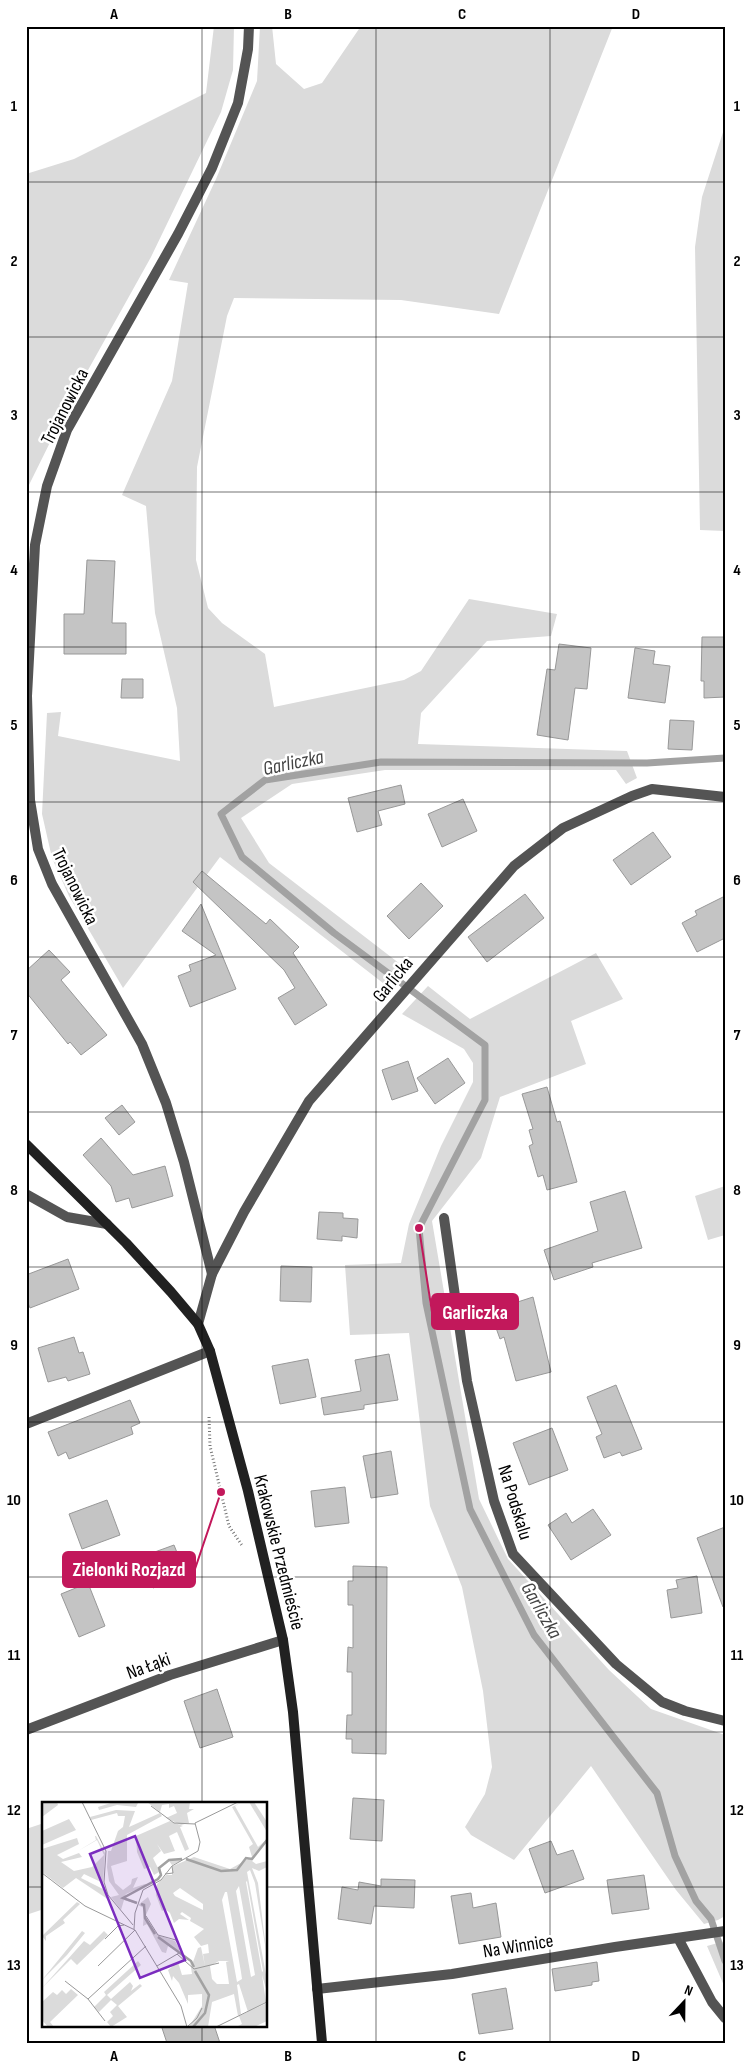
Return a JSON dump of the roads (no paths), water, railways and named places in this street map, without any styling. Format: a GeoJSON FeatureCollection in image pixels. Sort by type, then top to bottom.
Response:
{"type":"FeatureCollection","features":[{"type":"Feature","properties":{"kind":"main road","name":"Krakowskie Przedmieście"},"geometry":{"type":"LineString","coordinates":[[26,1144],[107,1224],[198,1324],[210,1351],[248,1491],[283,1640],[294,1712],[322,2043]]}},
{"type":"Feature","properties":{"kind":"street","name":"Trojanowicka"},"geometry":{"type":"LineString","coordinates":[[212,1274],[184,1162],[166,1103],[142,1044],[52,884],[38,849],[30,800],[28,696],[35,545],[47,486],[67,430],[178,234],[212,168],[238,103],[248,49],[249,26]]}},
{"type":"Feature","properties":{"kind":"street","name":"Garlicka"},"geometry":{"type":"LineString","coordinates":[[198,1324],[212,1274],[244,1212],[309,1101],[394,1006],[428,963],[514,866],[563,828],[632,796],[652,789],[725,797]]}},
{"type":"Feature","properties":{"kind":"street"},"geometry":{"type":"LineString","coordinates":[[26,1194],[67,1217],[107,1224]]}},
{"type":"Feature","properties":{"kind":"street","name":"Na Podskalu"},"geometry":{"type":"LineString","coordinates":[[444,1218],[467,1381],[494,1501],[513,1554],[616,1664],[662,1702],[685,1712],[725,1721]]}},
{"type":"Feature","properties":{"kind":"street"},"geometry":{"type":"LineString","coordinates":[[26,1424],[210,1351]]}},
{"type":"Feature","properties":{"kind":"street","name":"Na Łąki"},"geometry":{"type":"LineString","coordinates":[[26,1730],[170,1675],[283,1640]]}},
{"type":"Feature","properties":{"kind":"street","name":"Na Winnice"},"geometry":{"type":"LineString","coordinates":[[317,1989],[452,1974],[723,1932]]}},
{"type":"Feature","properties":{"kind":"street"},"geometry":{"type":"LineString","coordinates":[[678,1938],[712,2002],[725,2018]]}},
{"type":"Feature","properties":{"kind":"waterway","name":"Garliczka"},"geometry":{"type":"LineString","coordinates":[[725,758],[647,763],[381,762],[265,780],[221,814],[242,857],[334,933],[485,1045],[485,1100],[419,1228],[426,1303],[470,1509],[534,1635],[657,1793],[675,1856],[696,1901],[711,1919],[725,1961]]}},
{"type":"Feature","properties":{"kind":"place","name":"Garliczka"},"geometry":{"type":"Point","coordinates":[419,1228]}},
{"type":"Feature","properties":{"kind":"place","name":"Zielonki Rozjazd"},"geometry":{"type":"Point","coordinates":[221,1492]}}]}
